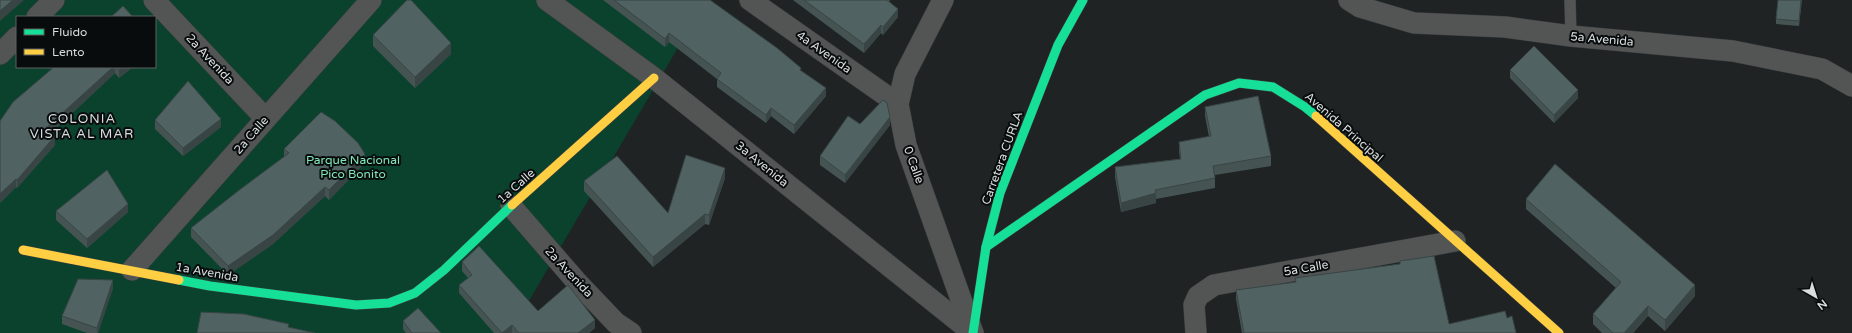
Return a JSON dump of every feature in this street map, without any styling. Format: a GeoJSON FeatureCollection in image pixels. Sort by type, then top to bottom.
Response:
{"type":"FeatureCollection","features":[{"type":"Feature","properties":{"kind":"street"},"geometry":{"type":"LineString","coordinates":[[38,16],[54,0]]}},
{"type":"Feature","properties":{"kind":"street","name":"2a Avenida"},"geometry":{"type":"LineString","coordinates":[[154,0],[265,118]]}},
{"type":"Feature","properties":{"kind":"street","name":"2a Calle"},"geometry":{"type":"LineString","coordinates":[[132,270],[371,0]]}},
{"type":"Feature","properties":{"kind":"street","name":"3a Avenida"},"geometry":{"type":"LineString","coordinates":[[547,0],[654,78],[973,333]]}},
{"type":"Feature","properties":{"kind":"street","name":"4a Avenida"},"geometry":{"type":"LineString","coordinates":[[750,0],[898,104]]}},
{"type":"Feature","properties":{"kind":"street","name":"0 Calle"},"geometry":{"type":"LineString","coordinates":[[943,0],[905,74],[898,104],[906,145],[973,333]]}},
{"type":"Feature","properties":{"kind":"street","name":"Carretera CURLA"},"geometry":{"type":"LineString","coordinates":[[973,333],[986,247],[1000,193],[1058,45],[1084,0]]}},
{"type":"Feature","properties":{"kind":"street","name":"5a Avenida"},"geometry":{"type":"LineString","coordinates":[[1349,0],[1360,6],[1414,23],[1505,27],[1571,36],[1734,51],[1822,69],[1852,86]]}},
{"type":"Feature","properties":{"kind":"street"},"geometry":{"type":"LineString","coordinates":[[0,54],[16,38]]}},
{"type":"Feature","properties":{"kind":"street","name":"1a Calle"},"geometry":{"type":"LineString","coordinates":[[389,304],[415,293],[444,270],[511,206],[654,78]]}},
{"type":"Feature","properties":{"kind":"street","name":"Avenida Principal"},"geometry":{"type":"LineString","coordinates":[[986,247],[1205,95],[1238,83],[1273,87],[1305,107],[1559,333]]}},
{"type":"Feature","properties":{"kind":"street","name":"2a Avenida"},"geometry":{"type":"LineString","coordinates":[[511,206],[618,330]]}},
{"type":"Feature","properties":{"kind":"street","name":"5a Calle"},"geometry":{"type":"LineString","coordinates":[[1196,333],[1194,306],[1198,296],[1214,285],[1455,241]]}},
{"type":"Feature","properties":{"kind":"street","name":"1a Avenida"},"geometry":{"type":"LineString","coordinates":[[23,250],[210,286],[356,305],[389,304]]}},
{"type":"Feature","properties":{"kind":"lane"},"geometry":{"type":"LineString","coordinates":[[1570,0],[1571,36]]}},
{"type":"Feature","properties":{"kind":"green space","name":"Parque Nacional Pico Bonito"},"geometry":{"type":"Polygon","coordinates":[[[0,0],[706,0],[510,333],[0,333],[0,0]]]}},
{"type":"Feature","properties":{"kind":"building"},"geometry":{"type":"Polygon","coordinates":[[[0,0],[13,0],[0,11],[0,0]]]}},
{"type":"Feature","properties":{"kind":"building"},"geometry":{"type":"Polygon","coordinates":[[[407,0],[411,0],[451,43],[415,77],[373,35],[407,0]]]}},
{"type":"Feature","properties":{"kind":"building"},"geometry":{"type":"Polygon","coordinates":[[[614,0],[710,0],[777,48],[801,68],[800,70],[826,88],[794,125],[771,108],[766,115],[717,79],[721,73],[669,33],[665,39],[614,0]]]}},
{"type":"Feature","properties":{"kind":"building"},"geometry":{"type":"Polygon","coordinates":[[[804,0],[887,0],[898,9],[883,27],[881,25],[864,44],[804,0]]]}},
{"type":"Feature","properties":{"kind":"building"},"geometry":{"type":"Polygon","coordinates":[[[1778,0],[1801,0],[1799,21],[1776,19],[1778,0]]]}},
{"type":"Feature","properties":{"kind":"building"},"geometry":{"type":"Polygon","coordinates":[[[123,6],[132,16],[112,16],[123,6]]]}},
{"type":"Feature","properties":{"kind":"building"},"geometry":{"type":"Polygon","coordinates":[[[1534,46],[1578,90],[1554,115],[1510,70],[1534,46]]]}},
{"type":"Feature","properties":{"kind":"building"},"geometry":{"type":"Polygon","coordinates":[[[53,68],[112,68],[46,128],[55,136],[17,180],[16,179],[0,194],[0,121],[13,102],[53,68]]]}},
{"type":"Feature","properties":{"kind":"building"},"geometry":{"type":"Polygon","coordinates":[[[188,81],[221,119],[183,148],[155,120],[188,81]]]}},
{"type":"Feature","properties":{"kind":"building"},"geometry":{"type":"Polygon","coordinates":[[[1258,96],[1271,156],[1213,166],[1215,178],[1155,190],[1156,193],[1121,203],[1115,167],[1181,159],[1179,142],[1211,136],[1205,107],[1258,96]]]}},
{"type":"Feature","properties":{"kind":"building"},"geometry":{"type":"Polygon","coordinates":[[[883,100],[887,103],[890,117],[845,175],[820,156],[848,116],[860,124],[883,100]]]}},
{"type":"Feature","properties":{"kind":"building"},"geometry":{"type":"Polygon","coordinates":[[[321,112],[335,121],[358,143],[365,154],[329,190],[325,187],[273,235],[228,266],[191,228],[289,153],[284,149],[321,112]]]}},
{"type":"Feature","properties":{"kind":"building"},"geometry":{"type":"Polygon","coordinates":[[[686,155],[725,168],[709,215],[705,214],[653,257],[584,181],[617,156],[668,213],[686,155]]]}},
{"type":"Feature","properties":{"kind":"building"},"geometry":{"type":"Polygon","coordinates":[[[1555,164],[1695,285],[1665,320],[1648,306],[1624,333],[1613,333],[1593,314],[1621,282],[1526,199],[1555,164]]]}},
{"type":"Feature","properties":{"kind":"building"},"geometry":{"type":"Polygon","coordinates":[[[107,170],[128,204],[87,239],[56,211],[107,170]]]}},
{"type":"Feature","properties":{"kind":"building"},"geometry":{"type":"Polygon","coordinates":[[[479,246],[538,311],[568,285],[595,320],[578,333],[519,333],[512,325],[502,333],[459,285],[472,275],[462,262],[479,246]]]}},
{"type":"Feature","properties":{"kind":"building"},"geometry":{"type":"Polygon","coordinates":[[[1434,256],[1449,324],[1505,311],[1507,318],[1512,316],[1516,333],[1244,333],[1236,290],[1296,282],[1295,278],[1400,264],[1400,261],[1434,256]]]}},
{"type":"Feature","properties":{"kind":"building"},"geometry":{"type":"Polygon","coordinates":[[[78,279],[113,280],[97,328],[62,316],[78,279]]]}},
{"type":"Feature","properties":{"kind":"building"},"geometry":{"type":"Polygon","coordinates":[[[418,308],[441,333],[412,333],[403,321],[418,308]]]}},
{"type":"Feature","properties":{"kind":"building"},"geometry":{"type":"Polygon","coordinates":[[[201,312],[244,314],[289,324],[288,327],[315,333],[197,333],[201,312]]]}},
{"type":"Feature","properties":{"kind":"traffic: fast"},"geometry":{"type":"LineString","coordinates":[[973,333],[986,247],[1000,193],[1058,45],[1083,0]]}},
{"type":"Feature","properties":{"kind":"traffic: fast"},"geometry":{"type":"LineString","coordinates":[[986,247],[1205,95],[1239,83],[1273,87],[1305,107],[1316,116]]}},
{"type":"Feature","properties":{"kind":"traffic: fast"},"geometry":{"type":"LineString","coordinates":[[179,280],[210,286],[356,305],[389,303],[415,293],[444,270],[512,205]]}},
{"type":"Feature","properties":{"kind":"traffic: slow"},"geometry":{"type":"LineString","coordinates":[[512,205],[654,78]]}},
{"type":"Feature","properties":{"kind":"traffic: slow"},"geometry":{"type":"LineString","coordinates":[[1316,116],[1559,333]]}},
{"type":"Feature","properties":{"kind":"traffic: slow"},"geometry":{"type":"LineString","coordinates":[[23,250],[179,280]]}},
{"type":"Feature","properties":{"kind":"district","name":"COLONIA VISTA AL MAR"},"geometry":{"type":"Point","coordinates":[82,126]}}]}
